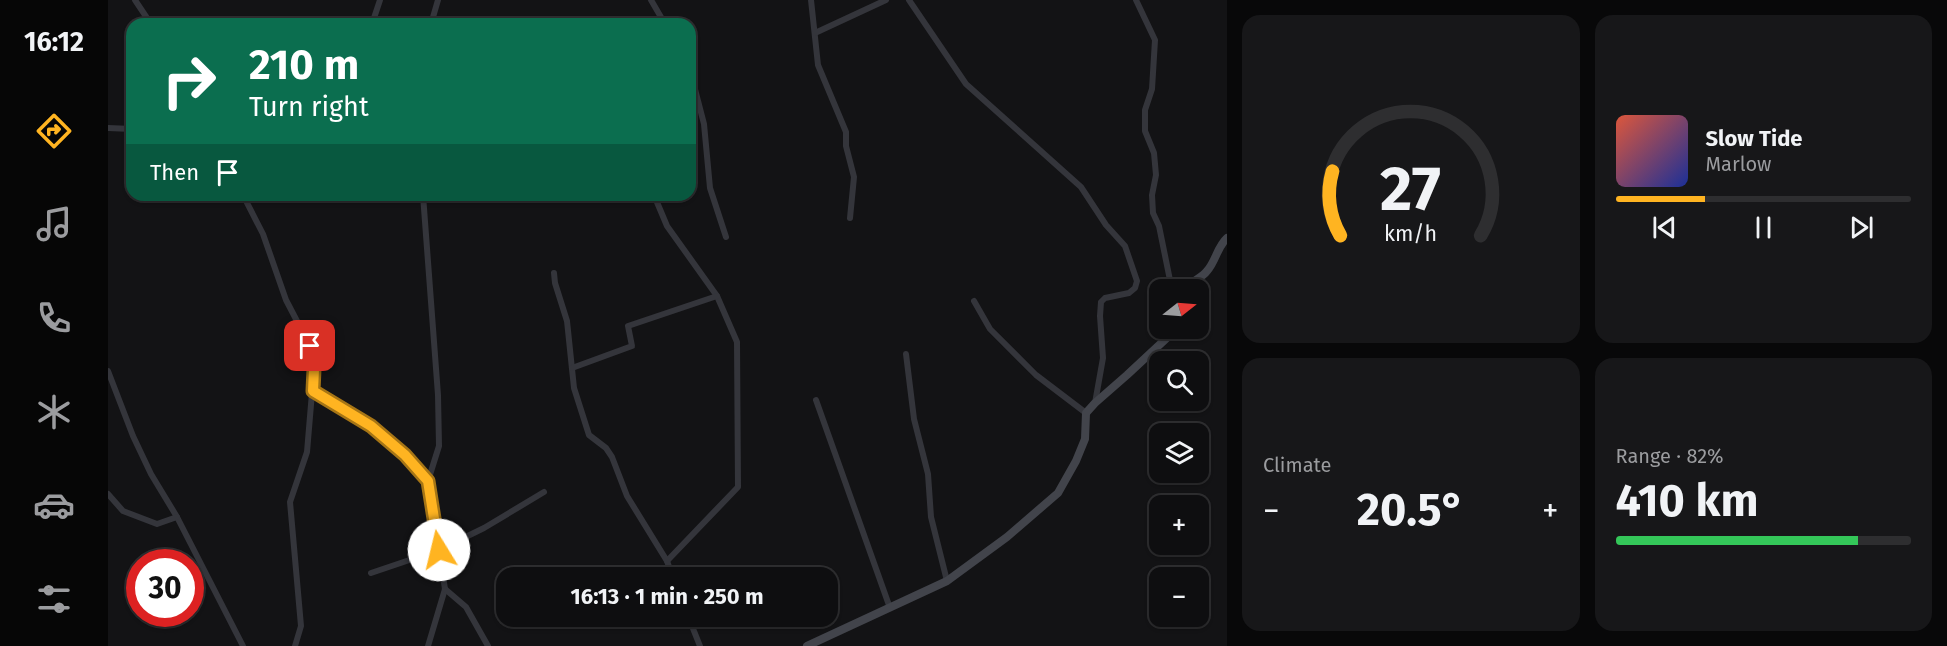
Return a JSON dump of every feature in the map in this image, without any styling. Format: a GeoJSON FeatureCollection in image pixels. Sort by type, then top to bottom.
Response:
{"type":"FeatureCollection","features":[{"type":"Feature","properties":{"kind":"street"},"geometry":{"type":"LineString","coordinates":[[135,0],[147,18]]}},
{"type":"Feature","properties":{"kind":"street"},"geometry":{"type":"LineString","coordinates":[[374,18],[380,0]]}},
{"type":"Feature","properties":{"kind":"street"},"geometry":{"type":"LineString","coordinates":[[433,18],[438,0]]}},
{"type":"Feature","properties":{"kind":"street"},"geometry":{"type":"LineString","coordinates":[[651,0],[662,18]]}},
{"type":"Feature","properties":{"kind":"street"},"geometry":{"type":"LineString","coordinates":[[811,0],[818,64],[846,132],[846,146],[854,177],[850,218]]}},
{"type":"Feature","properties":{"kind":"street"},"geometry":{"type":"LineString","coordinates":[[815,33],[886,0]]}},
{"type":"Feature","properties":{"kind":"street"},"geometry":{"type":"LineString","coordinates":[[909,0],[966,84],[1081,187],[1106,225],[1125,246],[1137,281],[1135,288],[1129,293],[1105,298],[1101,302],[1103,358],[1095,403]]}},
{"type":"Feature","properties":{"kind":"street"},"geometry":{"type":"LineString","coordinates":[[1136,0],[1155,40],[1152,89],[1145,110],[1145,131],[1154,153],[1156,175],[1152,195],[1153,213],[1160,226],[1170,279]]}},
{"type":"Feature","properties":{"kind":"street"},"geometry":{"type":"LineString","coordinates":[[696,93],[704,124],[710,188],[726,237]]}},
{"type":"Feature","properties":{"kind":"street"},"geometry":{"type":"LineString","coordinates":[[108,128],[126,129]]}},
{"type":"Feature","properties":{"kind":"street"},"geometry":{"type":"LineString","coordinates":[[246,201],[263,234],[286,300],[310,346],[314,369],[307,452],[290,502],[301,626],[295,646]]}},
{"type":"Feature","properties":{"kind":"street"},"geometry":{"type":"LineString","coordinates":[[423,201],[438,395],[439,446],[428,481],[445,589],[428,646]]}},
{"type":"Feature","properties":{"kind":"street"},"geometry":{"type":"LineString","coordinates":[[657,201],[667,226],[717,296],[737,342],[738,487],[666,561]]}},
{"type":"Feature","properties":{"kind":"street"},"geometry":{"type":"LineString","coordinates":[[1195,279],[1207,271],[1221,243],[1227,238]]}},
{"type":"Feature","properties":{"kind":"street"},"geometry":{"type":"LineString","coordinates":[[554,273],[567,321],[574,388],[589,435],[606,448],[612,456],[627,496],[668,567]]}},
{"type":"Feature","properties":{"kind":"street"},"geometry":{"type":"LineString","coordinates":[[572,368],[632,346],[628,326],[717,296]]}},
{"type":"Feature","properties":{"kind":"street"},"geometry":{"type":"LineString","coordinates":[[974,301],[990,329],[1036,375],[1086,413]]}},
{"type":"Feature","properties":{"kind":"street"},"geometry":{"type":"LineString","coordinates":[[807,646],[947,581],[1007,537],[1058,493],[1085,439],[1086,413],[1166,339]]}},
{"type":"Feature","properties":{"kind":"street"},"geometry":{"type":"LineString","coordinates":[[906,354],[914,419],[928,474],[932,517],[947,581]]}},
{"type":"Feature","properties":{"kind":"street"},"geometry":{"type":"LineString","coordinates":[[108,371],[133,436],[151,474],[177,517],[243,646]]}},
{"type":"Feature","properties":{"kind":"street"},"geometry":{"type":"LineString","coordinates":[[313,391],[371,426],[405,455],[428,481]]}},
{"type":"Feature","properties":{"kind":"street"},"geometry":{"type":"LineString","coordinates":[[816,400],[890,608]]}},
{"type":"Feature","properties":{"kind":"street"},"geometry":{"type":"LineString","coordinates":[[371,573],[439,550],[484,528],[544,492]]}},
{"type":"Feature","properties":{"kind":"street"},"geometry":{"type":"LineString","coordinates":[[108,494],[123,511],[157,524],[177,517]]}},
{"type":"Feature","properties":{"kind":"street"},"geometry":{"type":"LineString","coordinates":[[445,589],[466,607],[488,646]]}},
{"type":"Feature","properties":{"kind":"street"},"geometry":{"type":"LineString","coordinates":[[692,627],[700,646]]}},
{"type":"Feature","properties":{"kind":"route"},"geometry":{"type":"LineString","coordinates":[[310,346],[314,369],[313,391],[371,426],[405,455],[428,481],[439,550]]}}]}
